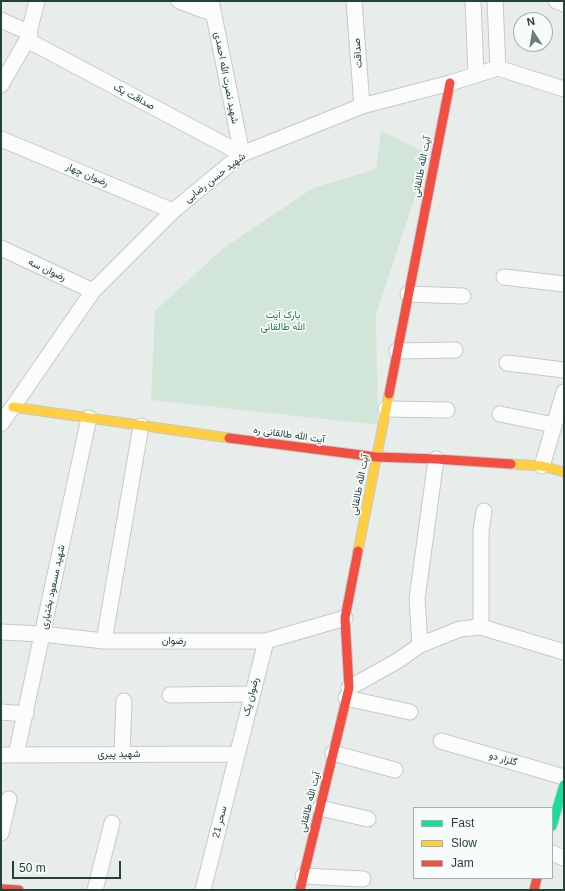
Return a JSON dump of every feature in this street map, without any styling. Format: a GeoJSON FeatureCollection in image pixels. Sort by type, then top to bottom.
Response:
{"type":"FeatureCollection","features":[{"type":"Feature","properties":{"kind":"street"},"geometry":{"type":"LineString","coordinates":[[1,85],[28,36],[37,1]]}},
{"type":"Feature","properties":{"kind":"street"},"geometry":{"type":"LineString","coordinates":[[179,1],[212,8]]}},
{"type":"Feature","properties":{"kind":"street","name":"صداقت"},"geometry":{"type":"LineString","coordinates":[[354,1],[362,106]]}},
{"type":"Feature","properties":{"kind":"street"},"geometry":{"type":"LineString","coordinates":[[472,1],[476,75]]}},
{"type":"Feature","properties":{"kind":"street"},"geometry":{"type":"LineString","coordinates":[[495,1],[498,68],[564,89]]}},
{"type":"Feature","properties":{"kind":"street"},"geometry":{"type":"LineString","coordinates":[[556,1],[564,4]]}},
{"type":"Feature","properties":{"kind":"street","name":"شهید نصرت الله احمدی"},"geometry":{"type":"LineString","coordinates":[[212,8],[242,154]]}},
{"type":"Feature","properties":{"kind":"street","name":"صداقت یک"},"geometry":{"type":"LineString","coordinates":[[1,20],[242,154]]}},
{"type":"Feature","properties":{"kind":"street","name":"شهید حسن رضایی"},"geometry":{"type":"LineString","coordinates":[[1,424],[93,291],[173,211],[242,154],[362,106],[450,83],[498,68]]}},
{"type":"Feature","properties":{"kind":"street","name":"آیت الله طالقانی"},"geometry":{"type":"LineString","coordinates":[[302,883],[348,693],[345,618],[450,83]]}},
{"type":"Feature","properties":{"kind":"street","name":"رضوان چهار"},"geometry":{"type":"LineString","coordinates":[[1,139],[173,211]]}},
{"type":"Feature","properties":{"kind":"street","name":"رضوان سه"},"geometry":{"type":"LineString","coordinates":[[1,248],[93,291]]}},
{"type":"Feature","properties":{"kind":"street"},"geometry":{"type":"LineString","coordinates":[[504,277],[564,284]]}},
{"type":"Feature","properties":{"kind":"street"},"geometry":{"type":"LineString","coordinates":[[408,294],[463,296]]}},
{"type":"Feature","properties":{"kind":"street"},"geometry":{"type":"LineString","coordinates":[[397,351],[455,350]]}},
{"type":"Feature","properties":{"kind":"street"},"geometry":{"type":"LineString","coordinates":[[508,362],[564,370]]}},
{"type":"Feature","properties":{"kind":"street"},"geometry":{"type":"LineString","coordinates":[[542,466],[564,392]]}},
{"type":"Feature","properties":{"kind":"street","name":"آیت الله طالقانی ره"},"geometry":{"type":"LineString","coordinates":[[13,407],[141,426],[376,457],[436,459],[542,466],[564,472]]}},
{"type":"Feature","properties":{"kind":"street"},"geometry":{"type":"LineString","coordinates":[[386,409],[447,410]]}},
{"type":"Feature","properties":{"kind":"street"},"geometry":{"type":"LineString","coordinates":[[500,414],[554,425]]}},
{"type":"Feature","properties":{"kind":"street","name":"شهید مسعود بختیاری"},"geometry":{"type":"LineString","coordinates":[[16,755],[89,418]]}},
{"type":"Feature","properties":{"kind":"street"},"geometry":{"type":"LineString","coordinates":[[104,641],[141,426]]}},
{"type":"Feature","properties":{"kind":"street"},"geometry":{"type":"LineString","coordinates":[[420,645],[417,599],[436,459]]}},
{"type":"Feature","properties":{"kind":"street"},"geometry":{"type":"LineString","coordinates":[[481,628],[481,531],[484,511]]}},
{"type":"Feature","properties":{"kind":"street","name":"رضوان"},"geometry":{"type":"LineString","coordinates":[[1,632],[42,634],[104,641],[266,641],[345,618]]}},
{"type":"Feature","properties":{"kind":"street"},"geometry":{"type":"LineString","coordinates":[[348,693],[420,645],[460,629],[481,628],[564,652]]}},
{"type":"Feature","properties":{"kind":"street","name":"رضوان یک"},"geometry":{"type":"LineString","coordinates":[[237,754],[266,641]]}},
{"type":"Feature","properties":{"kind":"street"},"geometry":{"type":"LineString","coordinates":[[348,693],[410,712]]}},
{"type":"Feature","properties":{"kind":"street"},"geometry":{"type":"LineString","coordinates":[[170,695],[252,694]]}},
{"type":"Feature","properties":{"kind":"street"},"geometry":{"type":"LineString","coordinates":[[122,754],[124,701]]}},
{"type":"Feature","properties":{"kind":"street"},"geometry":{"type":"LineString","coordinates":[[1,712],[26,714]]}},
{"type":"Feature","properties":{"kind":"street","name":"گلزار دو"},"geometry":{"type":"LineString","coordinates":[[441,741],[564,777]]}},
{"type":"Feature","properties":{"kind":"street"},"geometry":{"type":"LineString","coordinates":[[333,753],[395,770]]}},
{"type":"Feature","properties":{"kind":"street","name":"شهید پیری"},"geometry":{"type":"LineString","coordinates":[[1,755],[237,754]]}},
{"type":"Feature","properties":{"kind":"street","name":"سحر 21"},"geometry":{"type":"LineString","coordinates":[[203,890],[237,754]]}},
{"type":"Feature","properties":{"kind":"street"},"geometry":{"type":"LineString","coordinates":[[553,823],[564,785]]}},
{"type":"Feature","properties":{"kind":"street"},"geometry":{"type":"LineString","coordinates":[[1,833],[9,799]]}},
{"type":"Feature","properties":{"kind":"street"},"geometry":{"type":"LineString","coordinates":[[320,808],[368,819]]}},
{"type":"Feature","properties":{"kind":"street"},"geometry":{"type":"LineString","coordinates":[[95,890],[112,823]]}},
{"type":"Feature","properties":{"kind":"street"},"geometry":{"type":"LineString","coordinates":[[553,853],[564,858]]}},
{"type":"Feature","properties":{"kind":"street"},"geometry":{"type":"LineString","coordinates":[[302,883],[363,879]]}},
{"type":"Feature","properties":{"kind":"street"},"geometry":{"type":"LineString","coordinates":[[534,890],[537,879]]}},
{"type":"Feature","properties":{"kind":"street"},"geometry":{"type":"LineString","coordinates":[[1,889],[19,890]]}},
{"type":"Feature","properties":{"kind":"green space","name":"پارک آیت الله طالقانی"},"geometry":{"type":"Polygon","coordinates":[[[381,131],[429,154],[376,315],[378,425],[151,400],[155,311],[221,250],[313,188],[376,169],[381,131]]]}},
{"type":"Feature","properties":{"kind":"traffic: fast"},"geometry":{"type":"LineString","coordinates":[[553,823],[564,785]]}},
{"type":"Feature","properties":{"kind":"traffic: slow"},"geometry":{"type":"LineString","coordinates":[[358,551],[389,394]]}},
{"type":"Feature","properties":{"kind":"traffic: slow"},"geometry":{"type":"LineString","coordinates":[[13,407],[229,438]]}},
{"type":"Feature","properties":{"kind":"traffic: slow"},"geometry":{"type":"LineString","coordinates":[[511,464],[542,466],[564,472]]}},
{"type":"Feature","properties":{"kind":"traffic: jam"},"geometry":{"type":"LineString","coordinates":[[389,394],[450,83]]}},
{"type":"Feature","properties":{"kind":"traffic: jam"},"geometry":{"type":"LineString","coordinates":[[229,438],[376,457],[511,464]]}},
{"type":"Feature","properties":{"kind":"traffic: jam"},"geometry":{"type":"LineString","coordinates":[[300,890],[349,688],[345,618],[358,551]]}},
{"type":"Feature","properties":{"kind":"traffic: jam"},"geometry":{"type":"LineString","coordinates":[[534,890],[537,879]]}},
{"type":"Feature","properties":{"kind":"traffic: jam"},"geometry":{"type":"LineString","coordinates":[[1,889],[19,890]]}}]}
